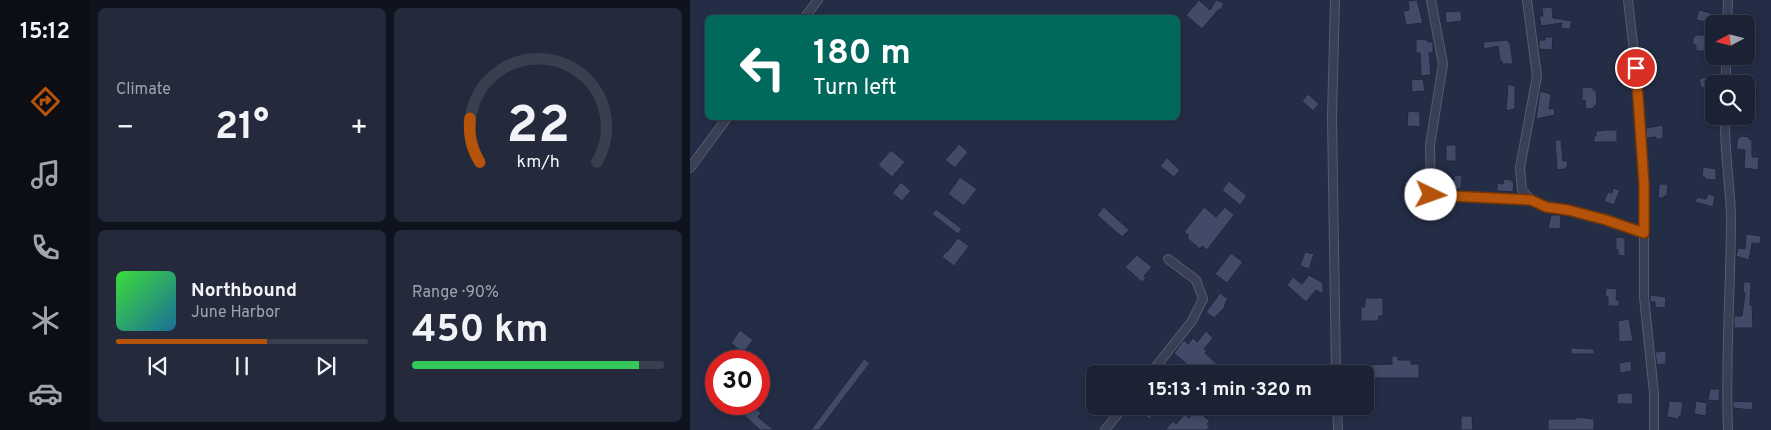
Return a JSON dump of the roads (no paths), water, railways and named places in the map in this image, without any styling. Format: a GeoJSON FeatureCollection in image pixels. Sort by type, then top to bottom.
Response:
{"type":"FeatureCollection","features":[{"type":"Feature","properties":{"kind":"street"},"geometry":{"type":"LineString","coordinates":[[806,15],[818,0]]}},
{"type":"Feature","properties":{"kind":"street"},"geometry":{"type":"LineString","coordinates":[[1335,0],[1332,117],[1336,365]]}},
{"type":"Feature","properties":{"kind":"street"},"geometry":{"type":"LineString","coordinates":[[1431,0],[1443,64],[1430,145],[1431,195],[1531,200],[1546,207],[1568,210],[1606,220],[1644,233]]}},
{"type":"Feature","properties":{"kind":"street"},"geometry":{"type":"LineString","coordinates":[[1527,0],[1537,76],[1520,168],[1522,190],[1531,200]]}},
{"type":"Feature","properties":{"kind":"street"},"geometry":{"type":"LineString","coordinates":[[1628,0],[1636,68],[1643,175],[1644,298],[1654,393],[1654,430]]}},
{"type":"Feature","properties":{"kind":"street"},"geometry":{"type":"LineString","coordinates":[[1727,15],[1728,0]]}},
{"type":"Feature","properties":{"kind":"street"},"geometry":{"type":"LineString","coordinates":[[690,168],[726,120]]}},
{"type":"Feature","properties":{"kind":"street"},"geometry":{"type":"LineString","coordinates":[[1724,125],[1731,214],[1727,359],[1728,430]]}},
{"type":"Feature","properties":{"kind":"street"},"geometry":{"type":"LineString","coordinates":[[1157,365],[1192,321],[1203,299],[1196,280],[1168,259]]}},
{"type":"Feature","properties":{"kind":"street"},"geometry":{"type":"LineString","coordinates":[[1105,430],[1117,415]]}},
{"type":"Feature","properties":{"kind":"street"},"geometry":{"type":"LineString","coordinates":[[1337,415],[1338,430]]}}]}
